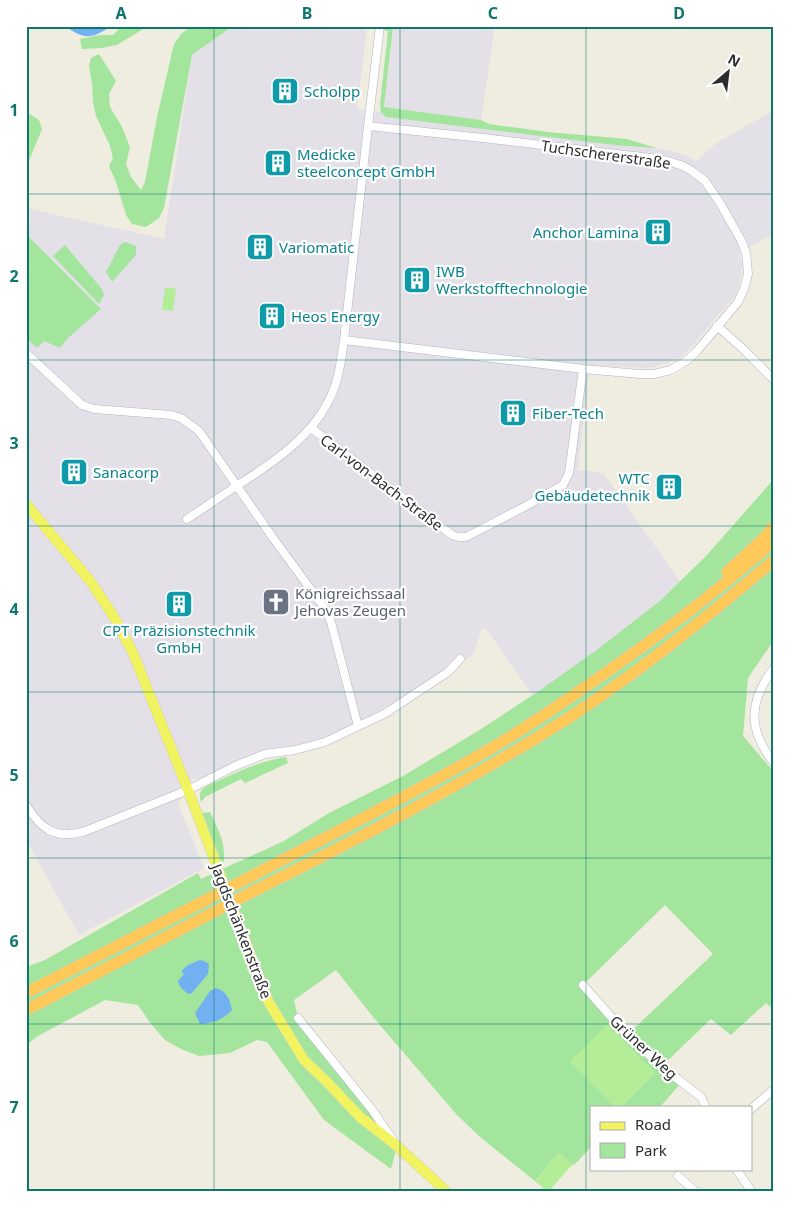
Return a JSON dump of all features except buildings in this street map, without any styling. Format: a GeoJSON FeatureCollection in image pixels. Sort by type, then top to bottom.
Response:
{"type":"FeatureCollection","features":[{"type":"Feature","properties":{"kind":"highway"},"geometry":{"type":"LineString","coordinates":[[702,602],[713,583],[763,539],[774,526]]}},
{"type":"Feature","properties":{"kind":"highway"},"geometry":{"type":"LineString","coordinates":[[26,992],[374,812],[491,748],[574,695],[639,650],[702,602],[774,541]]}},
{"type":"Feature","properties":{"kind":"highway"},"geometry":{"type":"LineString","coordinates":[[26,1010],[361,837],[496,762],[571,716],[652,660],[720,606],[773,560]]}},
{"type":"Feature","properties":{"kind":"main road","name":"Jagdschänkenstraße"},"geometry":{"type":"LineString","coordinates":[[26,504],[91,582],[114,617],[134,654],[268,1001],[304,1060],[360,1117],[397,1146],[448,1192]]}},
{"type":"Feature","properties":{"kind":"street","name":"Carl-von-Bach-Straße"},"geometry":{"type":"LineString","coordinates":[[187,519],[288,449],[311,428],[329,400],[338,375],[344,340],[380,26]]}},
{"type":"Feature","properties":{"kind":"street","name":"Tuchschererstraße"},"geometry":{"type":"LineString","coordinates":[[344,340],[583,369],[654,374],[672,370],[697,351],[738,302],[748,274],[746,253],[741,240],[710,188],[699,176],[685,167],[651,158],[368,126]]}},
{"type":"Feature","properties":{"kind":"street"},"geometry":{"type":"LineString","coordinates":[[717,326],[774,380]]}},
{"type":"Feature","properties":{"kind":"street"},"geometry":{"type":"LineString","coordinates":[[27,354],[82,406],[94,409],[172,415],[186,421],[199,431],[298,575],[326,610],[331,622],[358,726]]}},
{"type":"Feature","properties":{"kind":"street","name":"Carl-von-Bach-Straße"},"geometry":{"type":"LineString","coordinates":[[311,428],[452,535],[466,537],[563,485],[569,473],[583,369]]}},
{"type":"Feature","properties":{"kind":"street"},"geometry":{"type":"LineString","coordinates":[[26,805],[36,820],[48,830],[68,835],[83,832],[188,790],[235,766],[265,754],[295,750],[325,742],[386,713],[448,672],[460,659]]}},
{"type":"Feature","properties":{"kind":"street"},"geometry":{"type":"LineString","coordinates":[[774,668],[760,689],[754,718],[756,731],[774,762]]}},
{"type":"Feature","properties":{"kind":"street","name":"Grüner Weg"},"geometry":{"type":"LineString","coordinates":[[583,985],[627,1035],[667,1071],[701,1097],[706,1106]]}},
{"type":"Feature","properties":{"kind":"street","name":"Jagdschänkenstraße"},"geometry":{"type":"LineString","coordinates":[[298,1018],[373,1111],[397,1146]]}},
{"type":"Feature","properties":{"kind":"street"},"geometry":{"type":"LineString","coordinates":[[752,1109],[774,1089]]}},
{"type":"Feature","properties":{"kind":"street"},"geometry":{"type":"LineString","coordinates":[[737,1170],[752,1192]]}},
{"type":"Feature","properties":{"kind":"street"},"geometry":{"type":"LineString","coordinates":[[678,1176],[696,1192]]}},
{"type":"Feature","properties":{"kind":"shaded area"},"geometry":{"type":"Polygon","coordinates":[[[233,26],[359,26],[367,28],[357,109],[547,132],[627,139],[680,153],[697,161],[715,144],[774,110],[774,233],[739,253],[742,263],[741,275],[739,287],[733,298],[681,357],[653,367],[590,365],[578,470],[603,473],[680,581],[661,600],[598,649],[533,695],[486,629],[482,627],[473,655],[340,732],[296,745],[264,751],[234,762],[206,777],[192,779],[178,803],[204,868],[79,935],[28,843],[26,844],[26,208],[164,239],[192,55],[233,26]]]}},
{"type":"Feature","properties":{"kind":"shaded area"},"geometry":{"type":"Polygon","coordinates":[[[393,26],[495,26],[481,120],[384,107],[393,26]]]}},
{"type":"Feature","properties":{"kind":"green space"},"geometry":{"type":"Polygon","coordinates":[[[122,26],[148,26],[117,45],[82,49],[80,39],[100,35],[113,35],[122,26]]]}},
{"type":"Feature","properties":{"kind":"green space"},"geometry":{"type":"Polygon","coordinates":[[[192,26],[233,26],[192,55],[164,208],[159,218],[146,227],[132,224],[126,215],[109,166],[113,158],[110,146],[96,116],[89,66],[91,58],[99,54],[116,81],[109,94],[110,107],[121,125],[130,147],[126,164],[131,177],[141,190],[145,182],[157,117],[174,44],[181,34],[192,26]]]}},
{"type":"Feature","properties":{"kind":"green space"},"geometry":{"type":"Polygon","coordinates":[[[384,26],[393,26],[384,107],[481,120],[489,124],[547,132],[627,139],[656,148],[615,145],[386,117],[381,112],[380,105],[388,31],[383,30],[384,26]]]}},
{"type":"Feature","properties":{"kind":"green space"},"geometry":{"type":"Polygon","coordinates":[[[26,112],[39,120],[42,129],[26,168],[26,112]]]}},
{"type":"Feature","properties":{"kind":"green space"},"geometry":{"type":"Polygon","coordinates":[[[26,234],[101,309],[67,339],[60,348],[44,341],[37,348],[26,338],[26,234]]]}},
{"type":"Feature","properties":{"kind":"green space"},"geometry":{"type":"Polygon","coordinates":[[[125,242],[136,246],[136,255],[112,282],[106,272],[120,245],[125,242]]]}},
{"type":"Feature","properties":{"kind":"green space"},"geometry":{"type":"Polygon","coordinates":[[[65,245],[102,289],[104,295],[99,304],[53,256],[65,245]]]}},
{"type":"Feature","properties":{"kind":"green space"},"geometry":{"type":"Polygon","coordinates":[[[165,287],[176,289],[173,311],[162,310],[165,287]]]}},
{"type":"Feature","properties":{"kind":"green space"},"geometry":{"type":"Polygon","coordinates":[[[774,479],[774,640],[748,678],[743,736],[774,772],[774,1010],[766,1003],[731,1035],[711,1019],[662,1066],[682,1082],[661,1106],[622,1106],[655,1073],[570,1061],[614,1106],[590,1106],[590,1148],[574,1165],[558,1153],[535,1181],[480,1137],[457,1115],[374,1018],[336,970],[294,1000],[298,1018],[397,1146],[391,1169],[324,1120],[267,1042],[257,1040],[230,1053],[199,1056],[165,1040],[138,1005],[105,1000],[38,1036],[26,1045],[26,967],[45,960],[198,873],[201,879],[284,841],[329,813],[403,776],[533,695],[598,649],[661,600],[707,555],[774,479]],[[665,905],[583,985],[627,1035],[713,954],[665,905]]]}},
{"type":"Feature","properties":{"kind":"green space"},"geometry":{"type":"Polygon","coordinates":[[[286,757],[288,763],[245,783],[241,779],[205,797],[201,802],[201,791],[209,785],[251,766],[286,757]]]}},
{"type":"Feature","properties":{"kind":"green space"},"geometry":{"type":"Polygon","coordinates":[[[210,812],[223,845],[223,866],[202,813],[210,812]]]}},
{"type":"Feature","properties":{"kind":"green space"},"geometry":{"type":"Polygon","coordinates":[[[607,1024],[655,1073],[622,1106],[614,1106],[570,1061],[607,1024]]]}},
{"type":"Feature","properties":{"kind":"green space"},"geometry":{"type":"Polygon","coordinates":[[[558,1153],[573,1164],[548,1192],[535,1181],[558,1153]]]}},
{"type":"Feature","properties":{"kind":"water"},"geometry":{"type":"Polygon","coordinates":[[[65,26],[112,26],[99,33],[83,36],[65,26]]]}},
{"type":"Feature","properties":{"kind":"water"},"geometry":{"type":"Polygon","coordinates":[[[200,960],[209,964],[208,974],[192,993],[188,994],[180,987],[178,981],[184,974],[181,971],[188,965],[200,960]]]}},
{"type":"Feature","properties":{"kind":"water"},"geometry":{"type":"Polygon","coordinates":[[[216,988],[223,991],[227,996],[232,1010],[218,1020],[200,1024],[195,1013],[210,991],[216,988]]]}},
{"type":"Feature","properties":{"kind":"place","name":"Scholpp"},"geometry":{"type":"Point","coordinates":[285,91]}},
{"type":"Feature","properties":{"kind":"place","name":"Medicke steelconcept GmbH"},"geometry":{"type":"Point","coordinates":[278,163]}},
{"type":"Feature","properties":{"kind":"place","name":"Anchor Lamina"},"geometry":{"type":"Point","coordinates":[658,232]}},
{"type":"Feature","properties":{"kind":"place","name":"Variomatic"},"geometry":{"type":"Point","coordinates":[260,247]}},
{"type":"Feature","properties":{"kind":"place","name":"IWB Werkstofftechnologie"},"geometry":{"type":"Point","coordinates":[417,280]}},
{"type":"Feature","properties":{"kind":"place","name":"Heos Energy"},"geometry":{"type":"Point","coordinates":[272,316]}},
{"type":"Feature","properties":{"kind":"place","name":"Fiber-Tech"},"geometry":{"type":"Point","coordinates":[513,413]}},
{"type":"Feature","properties":{"kind":"place","name":"Sanacorp"},"geometry":{"type":"Point","coordinates":[74,472]}},
{"type":"Feature","properties":{"kind":"place","name":"WTC Gebäudetechnik"},"geometry":{"type":"Point","coordinates":[669,487]}},
{"type":"Feature","properties":{"kind":"place","name":"Königreichssaal Jehovas Zeugen"},"geometry":{"type":"Point","coordinates":[276,602]}},
{"type":"Feature","properties":{"kind":"place","name":"CPT Präzisionstechnik GmbH"},"geometry":{"type":"Point","coordinates":[179,604]}}]}
